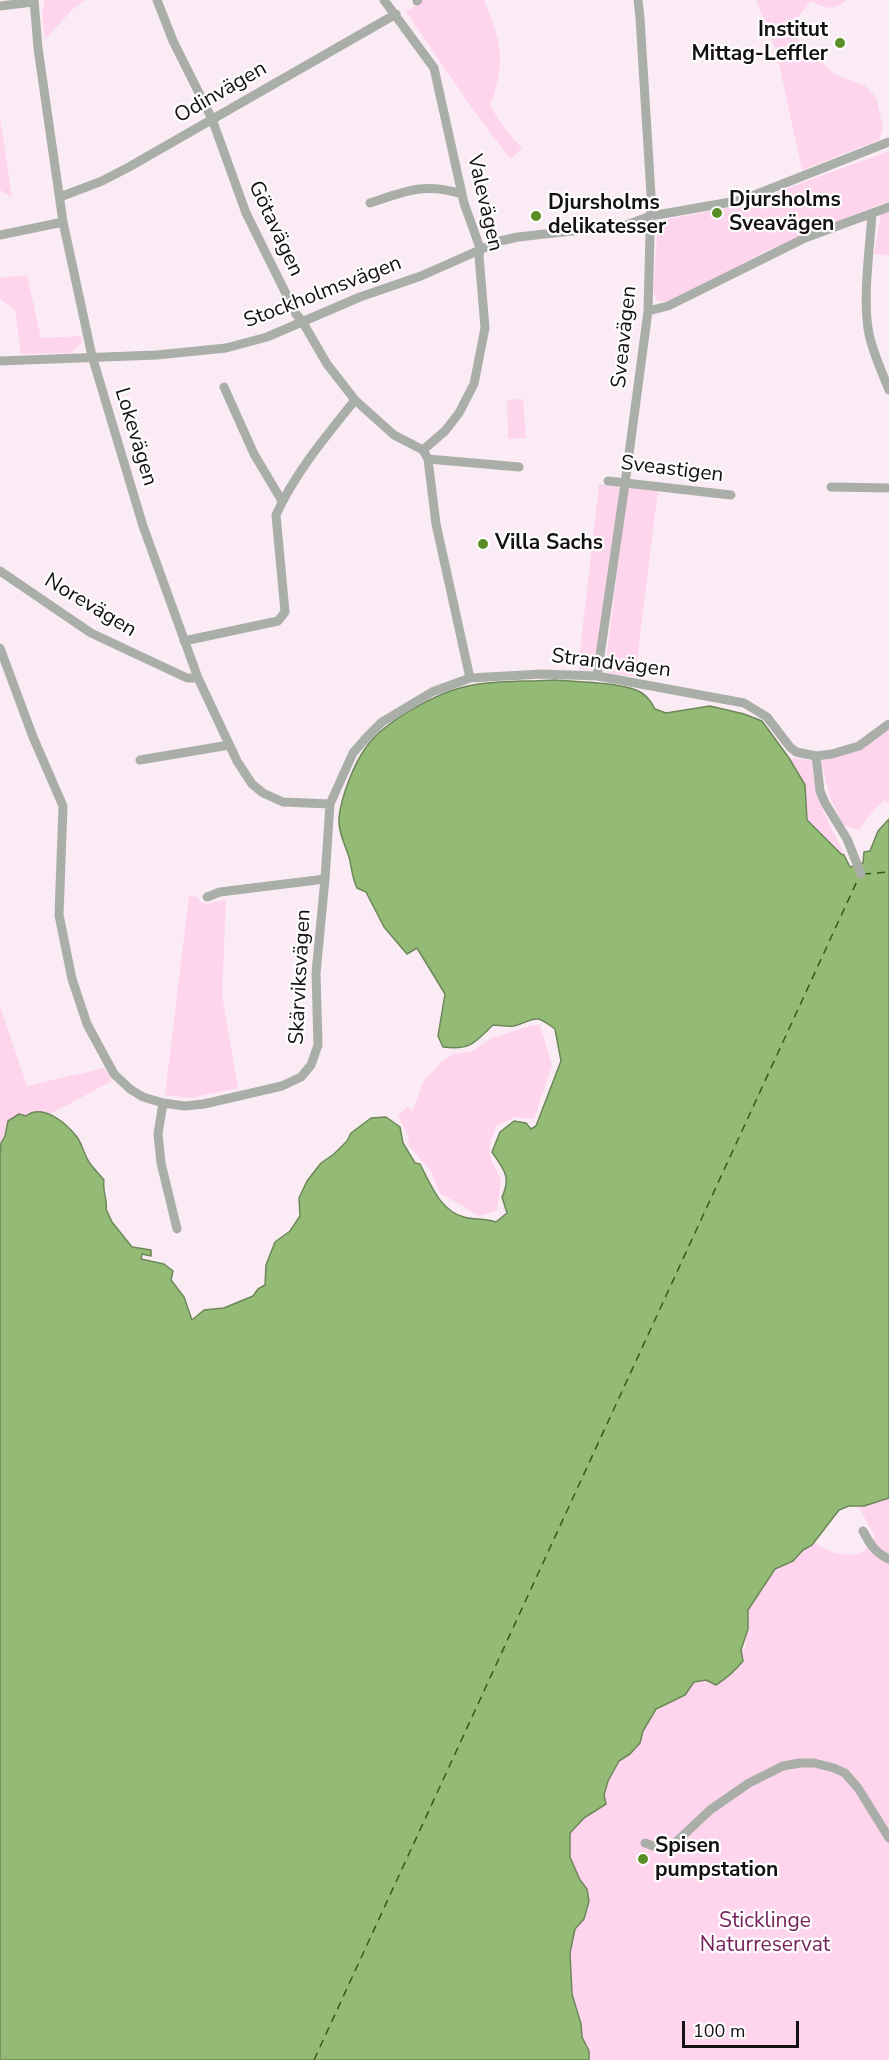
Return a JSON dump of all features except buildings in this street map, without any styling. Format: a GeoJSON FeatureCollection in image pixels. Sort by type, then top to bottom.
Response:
{"type":"FeatureCollection","features":[{"type":"Feature","properties":{"kind":"street","name":"Götavägen"},"geometry":{"type":"LineString","coordinates":[[158,0],[173,41],[212,119],[246,213],[296,314],[327,364],[355,400],[394,435],[423,450]]}},
{"type":"Feature","properties":{"kind":"street","name":"Valevägen"},"geometry":{"type":"LineString","coordinates":[[384,0],[434,68],[462,194],[480,248],[485,328],[474,384],[459,413],[445,431],[423,450]]}},
{"type":"Feature","properties":{"kind":"street","name":"Sveavägen"},"geometry":{"type":"LineString","coordinates":[[597,676],[648,310],[650,165],[638,0]]}},
{"type":"Feature","properties":{"kind":"street"},"geometry":{"type":"LineString","coordinates":[[0,6],[33,1]]}},
{"type":"Feature","properties":{"kind":"street","name":"Lokevägen"},"geometry":{"type":"LineString","coordinates":[[33,1],[63,222],[92,356],[143,526],[184,641],[198,678],[229,745],[252,783],[263,793],[283,802],[330,804]]}},
{"type":"Feature","properties":{"kind":"street","name":"Odinvägen"},"geometry":{"type":"LineString","coordinates":[[60,197],[102,182],[396,14]]}},
{"type":"Feature","properties":{"kind":"street","name":"Stockholmsvägen"},"geometry":{"type":"LineString","coordinates":[[0,361],[157,355],[226,348],[267,337],[302,321],[421,276],[500,241],[626,225],[651,216],[742,200],[889,142]]}},
{"type":"Feature","properties":{"kind":"street"},"geometry":{"type":"LineString","coordinates":[[370,203],[408,190],[430,187],[462,194]]}},
{"type":"Feature","properties":{"kind":"street"},"geometry":{"type":"LineString","coordinates":[[648,310],[668,306],[805,238],[889,207]]}},
{"type":"Feature","properties":{"kind":"street"},"geometry":{"type":"LineString","coordinates":[[872,213],[867,301],[868,331],[889,390]]}},
{"type":"Feature","properties":{"kind":"street"},"geometry":{"type":"LineString","coordinates":[[0,235],[63,222]]}},
{"type":"Feature","properties":{"kind":"street"},"geometry":{"type":"LineString","coordinates":[[224,387],[254,454],[282,501]]}},
{"type":"Feature","properties":{"kind":"street"},"geometry":{"type":"LineString","coordinates":[[184,641],[278,621],[283,616],[285,612],[276,515],[282,501],[323,440],[355,400]]}},
{"type":"Feature","properties":{"kind":"street"},"geometry":{"type":"LineString","coordinates":[[423,450],[428,459],[436,524],[470,678]]}},
{"type":"Feature","properties":{"kind":"street"},"geometry":{"type":"LineString","coordinates":[[428,459],[519,467]]}},
{"type":"Feature","properties":{"kind":"street","name":"Sveastigen"},"geometry":{"type":"LineString","coordinates":[[608,481],[731,495]]}},
{"type":"Feature","properties":{"kind":"street"},"geometry":{"type":"LineString","coordinates":[[831,487],[889,488]]}},
{"type":"Feature","properties":{"kind":"street","name":"Norevägen"},"geometry":{"type":"LineString","coordinates":[[0,571],[91,633],[187,678],[198,678]]}},
{"type":"Feature","properties":{"kind":"street","name":"Skärviksvägen"},"geometry":{"type":"LineString","coordinates":[[0,648],[33,737],[63,806],[59,915],[72,979],[87,1024],[114,1074],[130,1089],[143,1097],[185,1106],[204,1104],[282,1086],[301,1077],[311,1065],[318,1045],[316,973],[330,804]]}},
{"type":"Feature","properties":{"kind":"street","name":"Strandvägen"},"geometry":{"type":"LineString","coordinates":[[330,804],[352,753],[382,722],[432,692],[470,678],[542,674],[597,676],[744,703],[767,717],[796,752],[816,756]]}},
{"type":"Feature","properties":{"kind":"street"},"geometry":{"type":"LineString","coordinates":[[861,874],[847,838],[820,791],[816,756],[847,751],[870,739],[889,724]]}},
{"type":"Feature","properties":{"kind":"street"},"geometry":{"type":"LineString","coordinates":[[140,760],[229,745]]}},
{"type":"Feature","properties":{"kind":"street"},"geometry":{"type":"LineString","coordinates":[[207,897],[220,892],[325,879]]}},
{"type":"Feature","properties":{"kind":"street"},"geometry":{"type":"LineString","coordinates":[[163,1103],[158,1134],[161,1163],[177,1229]]}},
{"type":"Feature","properties":{"kind":"street"},"geometry":{"type":"LineString","coordinates":[[863,1531],[879,1555],[889,1559]]}},
{"type":"Feature","properties":{"kind":"street"},"geometry":{"type":"LineString","coordinates":[[645,1843],[659,1848],[673,1845],[710,1810],[749,1783],[783,1766],[800,1763],[824,1765],[844,1773],[858,1788],[889,1838]]}},
{"type":"Feature","properties":{"kind":"green space"},"geometry":{"type":"Polygon","coordinates":[[[45,0],[85,0],[73,9],[45,39],[42,15],[45,0]]]}},
{"type":"Feature","properties":{"kind":"green space"},"geometry":{"type":"Polygon","coordinates":[[[424,0],[484,0],[500,50],[499,71],[490,105],[522,149],[511,159],[481,121],[406,12],[424,0]]]}},
{"type":"Feature","properties":{"kind":"green space"},"geometry":{"type":"Polygon","coordinates":[[[756,0],[847,0],[838,6],[829,8],[811,1],[796,20],[792,34],[834,74],[864,85],[876,97],[883,128],[879,140],[802,170],[776,50],[756,0]]]}},
{"type":"Feature","properties":{"kind":"green space"},"geometry":{"type":"Polygon","coordinates":[[[0,117],[12,197],[0,190],[0,117]]]}},
{"type":"Feature","properties":{"kind":"green space"},"geometry":{"type":"Polygon","coordinates":[[[889,151],[889,201],[770,249],[672,302],[658,301],[653,293],[658,221],[742,205],[889,151]]]}},
{"type":"Feature","properties":{"kind":"green space"},"geometry":{"type":"Polygon","coordinates":[[[889,210],[889,256],[874,254],[881,213],[889,210]]]}},
{"type":"Feature","properties":{"kind":"green space"},"geometry":{"type":"Polygon","coordinates":[[[27,275],[41,338],[82,336],[81,344],[71,353],[21,354],[15,310],[0,299],[0,278],[27,275]]]}},
{"type":"Feature","properties":{"kind":"green space"},"geometry":{"type":"Polygon","coordinates":[[[523,399],[526,438],[508,439],[507,400],[523,399]]]}},
{"type":"Feature","properties":{"kind":"green space"},"geometry":{"type":"Polygon","coordinates":[[[599,484],[622,488],[597,661],[592,670],[578,670],[599,484]]]}},
{"type":"Feature","properties":{"kind":"green space"},"geometry":{"type":"Polygon","coordinates":[[[628,486],[658,490],[635,677],[609,673],[606,661],[628,486]]]}},
{"type":"Feature","properties":{"kind":"green space"},"geometry":{"type":"Polygon","coordinates":[[[889,730],[889,804],[885,800],[873,811],[859,830],[843,825],[830,797],[821,760],[852,753],[889,730]]]}},
{"type":"Feature","properties":{"kind":"green space"},"geometry":{"type":"Polygon","coordinates":[[[789,758],[811,760],[820,801],[844,855],[841,855],[807,820],[805,785],[789,758]]]}},
{"type":"Feature","properties":{"kind":"green space"},"geometry":{"type":"Polygon","coordinates":[[[189,896],[198,897],[200,902],[207,904],[226,899],[222,996],[238,1088],[191,1098],[165,1095],[189,896]]]}},
{"type":"Feature","properties":{"kind":"green space"},"geometry":{"type":"Polygon","coordinates":[[[0,1006],[27,1086],[104,1068],[112,1081],[50,1114],[38,1111],[26,1116],[18,1114],[8,1121],[0,1155],[0,1006]]]}},
{"type":"Feature","properties":{"kind":"green space"},"geometry":{"type":"Polygon","coordinates":[[[533,1025],[540,1025],[552,1066],[534,1119],[515,1117],[496,1126],[489,1147],[492,1162],[501,1180],[497,1210],[479,1216],[440,1193],[430,1170],[409,1146],[408,1136],[398,1116],[407,1107],[413,1110],[423,1082],[441,1062],[453,1054],[472,1051],[492,1038],[533,1025]]]}},
{"type":"Feature","properties":{"kind":"green space","name":"Sticklinge Naturreservat"},"geometry":{"type":"Polygon","coordinates":[[[889,1497],[889,2060],[585,2060],[569,2004],[566,1955],[578,1875],[567,1852],[568,1827],[603,1794],[603,1783],[647,1725],[652,1712],[693,1681],[707,1679],[709,1682],[717,1681],[742,1654],[741,1650],[745,1648],[748,1606],[773,1568],[812,1540],[822,1547],[842,1554],[862,1552],[875,1537],[855,1500],[889,1497]]]}},
{"type":"Feature","properties":{"kind":"shaded area"},"geometry":{"type":"Polygon","coordinates":[[[555,680],[627,687],[642,693],[655,709],[666,713],[710,706],[762,721],[805,785],[807,820],[844,855],[850,867],[863,863],[864,852],[870,851],[878,831],[889,819],[889,1498],[864,1506],[849,1506],[839,1510],[812,1545],[803,1550],[793,1561],[775,1569],[748,1610],[748,1629],[741,1650],[743,1661],[716,1685],[706,1680],[694,1682],[685,1695],[656,1709],[643,1731],[640,1743],[630,1754],[619,1761],[608,1781],[604,1795],[606,1804],[584,1818],[570,1833],[570,1857],[580,1880],[587,1889],[589,1901],[584,1919],[575,1929],[570,1953],[572,1994],[581,2024],[582,2037],[589,2051],[589,2060],[0,2060],[0,1155],[8,1121],[19,1114],[26,1116],[40,1112],[47,1113],[61,1121],[72,1132],[79,1140],[89,1162],[104,1180],[106,1209],[112,1222],[132,1247],[151,1250],[151,1256],[142,1254],[141,1259],[164,1264],[173,1271],[171,1280],[184,1297],[192,1320],[204,1310],[224,1308],[253,1296],[265,1285],[266,1265],[275,1242],[290,1231],[300,1216],[299,1198],[307,1181],[321,1163],[347,1141],[351,1133],[371,1118],[386,1117],[400,1127],[403,1143],[415,1163],[420,1164],[432,1188],[448,1209],[464,1217],[496,1222],[507,1213],[502,1197],[506,1178],[503,1168],[492,1152],[500,1132],[514,1121],[526,1123],[531,1129],[536,1126],[561,1061],[555,1029],[538,1019],[514,1026],[493,1025],[471,1044],[460,1048],[443,1047],[438,1036],[445,994],[417,948],[407,954],[384,927],[366,892],[357,888],[339,818],[345,790],[362,753],[375,736],[413,709],[442,694],[468,686],[555,680]]]}},
{"type":"Feature","properties":{"kind":"ferry route"},"geometry":{"type":"LineString","coordinates":[[863,874],[889,872]]}},
{"type":"Feature","properties":{"kind":"ferry route"},"geometry":{"type":"LineString","coordinates":[[314,2060],[858,879]]}},
{"type":"Feature","properties":{"kind":"place","name":"Institut Mittag-Leffler"},"geometry":{"type":"Point","coordinates":[840,43]}},
{"type":"Feature","properties":{"kind":"place","name":"Djursholms Sveavägen"},"geometry":{"type":"Point","coordinates":[717,213]}},
{"type":"Feature","properties":{"kind":"place","name":"Djursholms delikatesser"},"geometry":{"type":"Point","coordinates":[536,216]}},
{"type":"Feature","properties":{"kind":"place","name":"Villa Sachs"},"geometry":{"type":"Point","coordinates":[483,544]}},
{"type":"Feature","properties":{"kind":"place","name":"Spisen pumpstation"},"geometry":{"type":"Point","coordinates":[643,1859]}}]}
